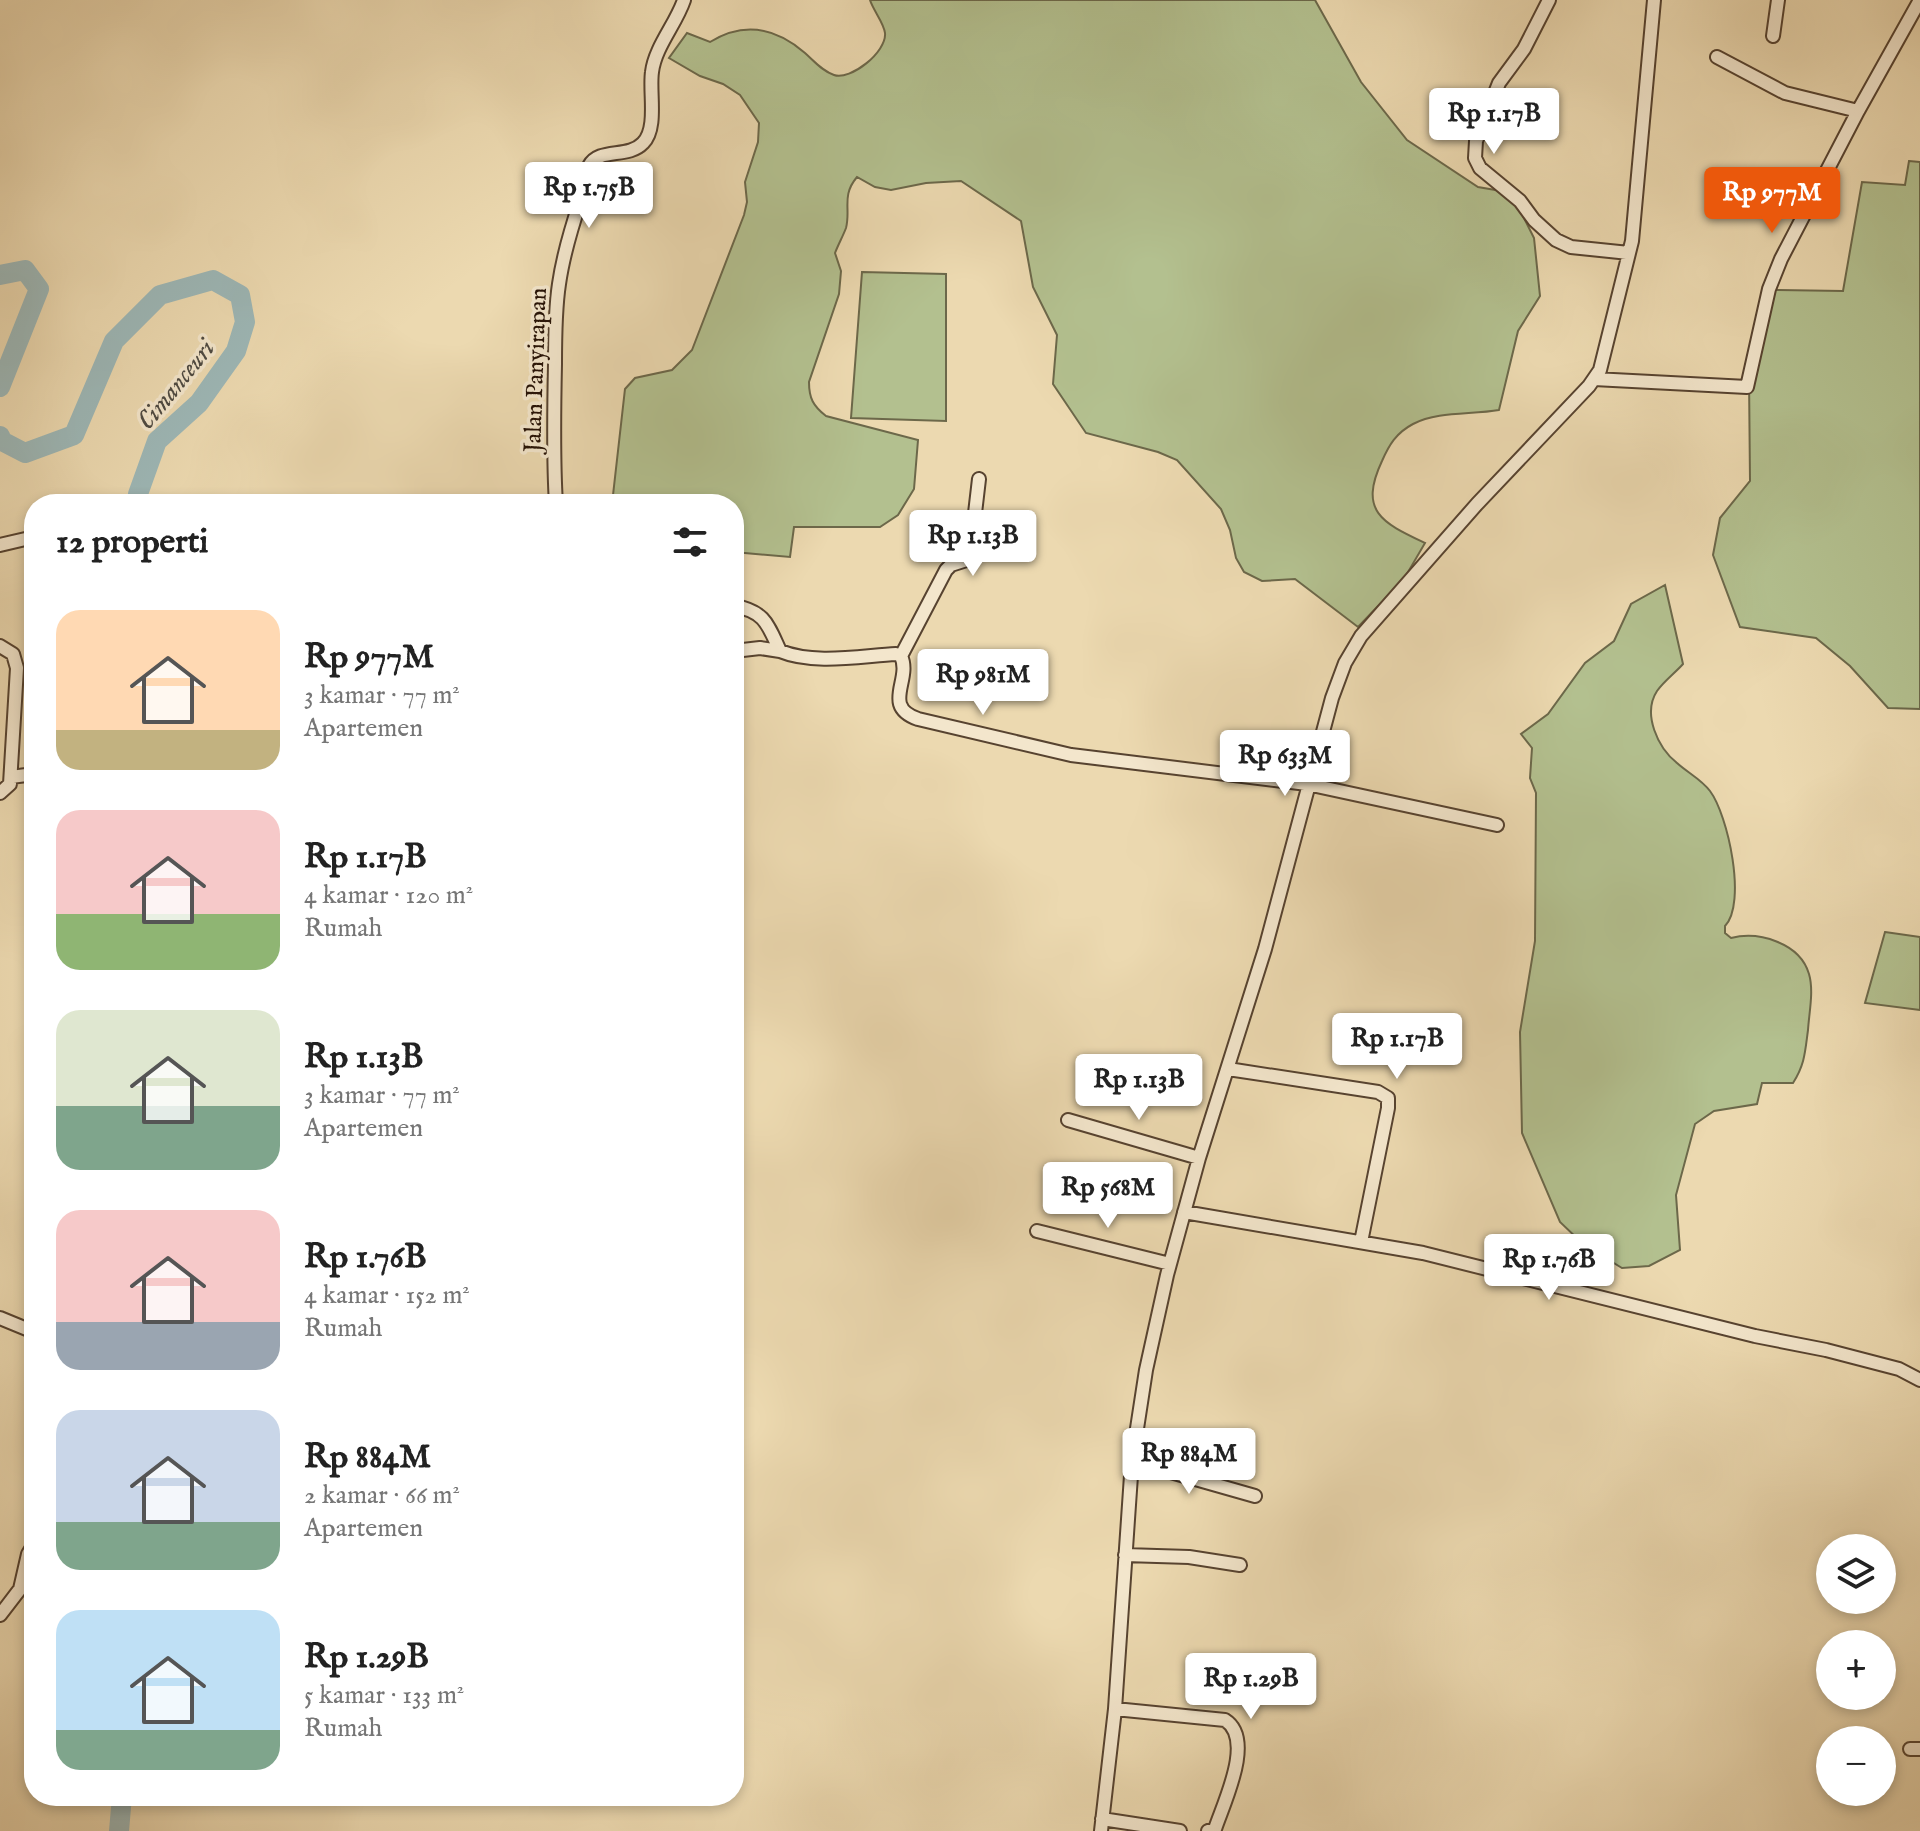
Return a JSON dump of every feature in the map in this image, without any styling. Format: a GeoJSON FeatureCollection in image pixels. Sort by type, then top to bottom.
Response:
{"type":"FeatureCollection","features":[{"type":"Feature","properties":{"kind":"street","name":"Jalan Panyirapan"},"geometry":{"type":"LineString","coordinates":[[556,494],[556,315],[567,242],[585,177],[594,159],[631,150],[643,144],[647,137],[652,68],[677,21],[684,0]]}},
{"type":"Feature","properties":{"kind":"street"},"geometry":{"type":"LineString","coordinates":[[1549,0],[1524,49],[1499,83],[1476,141],[1475,158],[1480,168],[1520,201],[1534,220],[1556,240],[1571,247],[1629,253]]}},
{"type":"Feature","properties":{"kind":"street"},"geometry":{"type":"LineString","coordinates":[[1180,1831],[1102,1825],[1115,1709],[1132,1461],[1146,1370],[1170,1264],[1199,1158],[1265,949],[1307,784],[1340,674],[1356,643],[1477,504],[1594,379],[1606,352],[1629,253],[1637,198],[1654,0]]}},
{"type":"Feature","properties":{"kind":"street"},"geometry":{"type":"LineString","coordinates":[[1773,36],[1778,0]]}},
{"type":"Feature","properties":{"kind":"street"},"geometry":{"type":"LineString","coordinates":[[1594,379],[1747,387],[1775,272],[1858,111],[1920,0]]}},
{"type":"Feature","properties":{"kind":"street"},"geometry":{"type":"LineString","coordinates":[[1717,57],[1785,93],[1858,111]]}},
{"type":"Feature","properties":{"kind":"street"},"geometry":{"type":"LineString","coordinates":[[979,479],[972,539],[973,558],[951,565],[946,570],[901,656],[904,664],[900,704],[903,712],[918,719],[988,737],[1112,762],[1307,784],[1497,825]]}},
{"type":"Feature","properties":{"kind":"street"},"geometry":{"type":"LineString","coordinates":[[0,545],[24,539]]}},
{"type":"Feature","properties":{"kind":"street"},"geometry":{"type":"LineString","coordinates":[[744,609],[758,613],[769,627],[780,651]]}},
{"type":"Feature","properties":{"kind":"street"},"geometry":{"type":"LineString","coordinates":[[0,646],[13,654],[17,668],[11,777],[10,784],[0,793]]}},
{"type":"Feature","properties":{"kind":"street"},"geometry":{"type":"LineString","coordinates":[[744,650],[760,648],[804,658],[901,656]]}},
{"type":"Feature","properties":{"kind":"street"},"geometry":{"type":"LineString","coordinates":[[11,777],[24,775]]}},
{"type":"Feature","properties":{"kind":"street"},"geometry":{"type":"LineString","coordinates":[[1228,1069],[1378,1092],[1388,1098],[1361,1242]]}},
{"type":"Feature","properties":{"kind":"street"},"geometry":{"type":"LineString","coordinates":[[1068,1120],[1199,1158]]}},
{"type":"Feature","properties":{"kind":"street"},"geometry":{"type":"LineString","coordinates":[[1184,1212],[1361,1242],[1497,1270],[1755,1336],[1826,1350],[1899,1369],[1920,1380]]}},
{"type":"Feature","properties":{"kind":"street"},"geometry":{"type":"LineString","coordinates":[[1037,1231],[1170,1264]]}},
{"type":"Feature","properties":{"kind":"street"},"geometry":{"type":"LineString","coordinates":[[0,1318],[24,1328]]}},
{"type":"Feature","properties":{"kind":"street"},"geometry":{"type":"LineString","coordinates":[[1132,1461],[1255,1496]]}},
{"type":"Feature","properties":{"kind":"street"},"geometry":{"type":"LineString","coordinates":[[1125,1555],[1189,1557],[1240,1565]]}},
{"type":"Feature","properties":{"kind":"street"},"geometry":{"type":"LineString","coordinates":[[0,1615],[20,1589],[24,1572]]}},
{"type":"Feature","properties":{"kind":"street"},"geometry":{"type":"LineString","coordinates":[[1115,1709],[1230,1723],[1239,1739],[1234,1770],[1215,1829],[1208,1831]]}},
{"type":"Feature","properties":{"kind":"green space"},"geometry":{"type":"Polygon","coordinates":[[[870,0],[1315,0],[1361,82],[1407,140],[1478,187],[1501,191],[1516,202],[1534,238],[1540,296],[1518,331],[1499,410],[1423,420],[1402,431],[1390,445],[1375,478],[1374,504],[1387,522],[1425,543],[1404,579],[1358,627],[1295,579],[1262,581],[1244,572],[1236,558],[1230,530],[1221,509],[1177,460],[1086,433],[1053,384],[1057,335],[1033,287],[1021,221],[961,181],[926,183],[891,190],[875,187],[857,177],[849,190],[846,228],[835,253],[841,271],[839,294],[809,382],[813,401],[826,416],[918,440],[914,489],[898,515],[880,527],[794,527],[790,557],[744,553],[744,494],[613,494],[625,389],[635,378],[672,370],[692,350],[744,215],[747,202],[745,182],[758,142],[759,123],[740,95],[669,58],[687,33],[710,42],[735,31],[759,30],[782,37],[822,68],[841,76],[858,69],[874,56],[884,41],[884,29],[870,0]]]}},
{"type":"Feature","properties":{"kind":"green space"},"geometry":{"type":"Polygon","coordinates":[[[1909,161],[1920,162],[1920,709],[1888,708],[1850,666],[1816,638],[1740,627],[1713,555],[1720,518],[1750,481],[1749,376],[1773,290],[1843,291],[1862,182],[1905,185],[1909,161]]]}},
{"type":"Feature","properties":{"kind":"green space"},"geometry":{"type":"Polygon","coordinates":[[[862,272],[946,274],[946,421],[851,418],[862,272]]]}},
{"type":"Feature","properties":{"kind":"green space"},"geometry":{"type":"Polygon","coordinates":[[[1665,585],[1683,664],[1657,691],[1651,710],[1652,720],[1664,749],[1710,791],[1723,819],[1735,880],[1731,915],[1725,933],[1731,938],[1766,938],[1797,954],[1809,974],[1811,1002],[1804,1058],[1793,1083],[1762,1083],[1757,1104],[1714,1111],[1695,1124],[1676,1195],[1680,1250],[1649,1266],[1622,1268],[1583,1244],[1560,1222],[1522,1133],[1520,1032],[1535,941],[1536,793],[1530,778],[1532,748],[1521,734],[1548,714],[1585,663],[1614,641],[1631,604],[1665,585]]]}},
{"type":"Feature","properties":{"kind":"green space"},"geometry":{"type":"Polygon","coordinates":[[[1885,932],[1920,937],[1920,1010],[1865,1003],[1885,932]]]}},
{"type":"Feature","properties":{"kind":"waterway","name":"Cimanceuri"},"geometry":{"type":"LineString","coordinates":[[0,275],[25,270],[39,289],[0,387]]}},
{"type":"Feature","properties":{"kind":"waterway","name":"Cimanceuri"},"geometry":{"type":"LineString","coordinates":[[0,436],[2,441],[25,453],[74,435],[114,341],[160,295],[213,280],[240,295],[245,322],[236,351],[199,403],[157,441],[138,494]]}},
{"type":"Feature","properties":{"kind":"waterway","name":"Cimanceuri"},"geometry":{"type":"LineString","coordinates":[[119,1831],[121,1806]]}}]}
